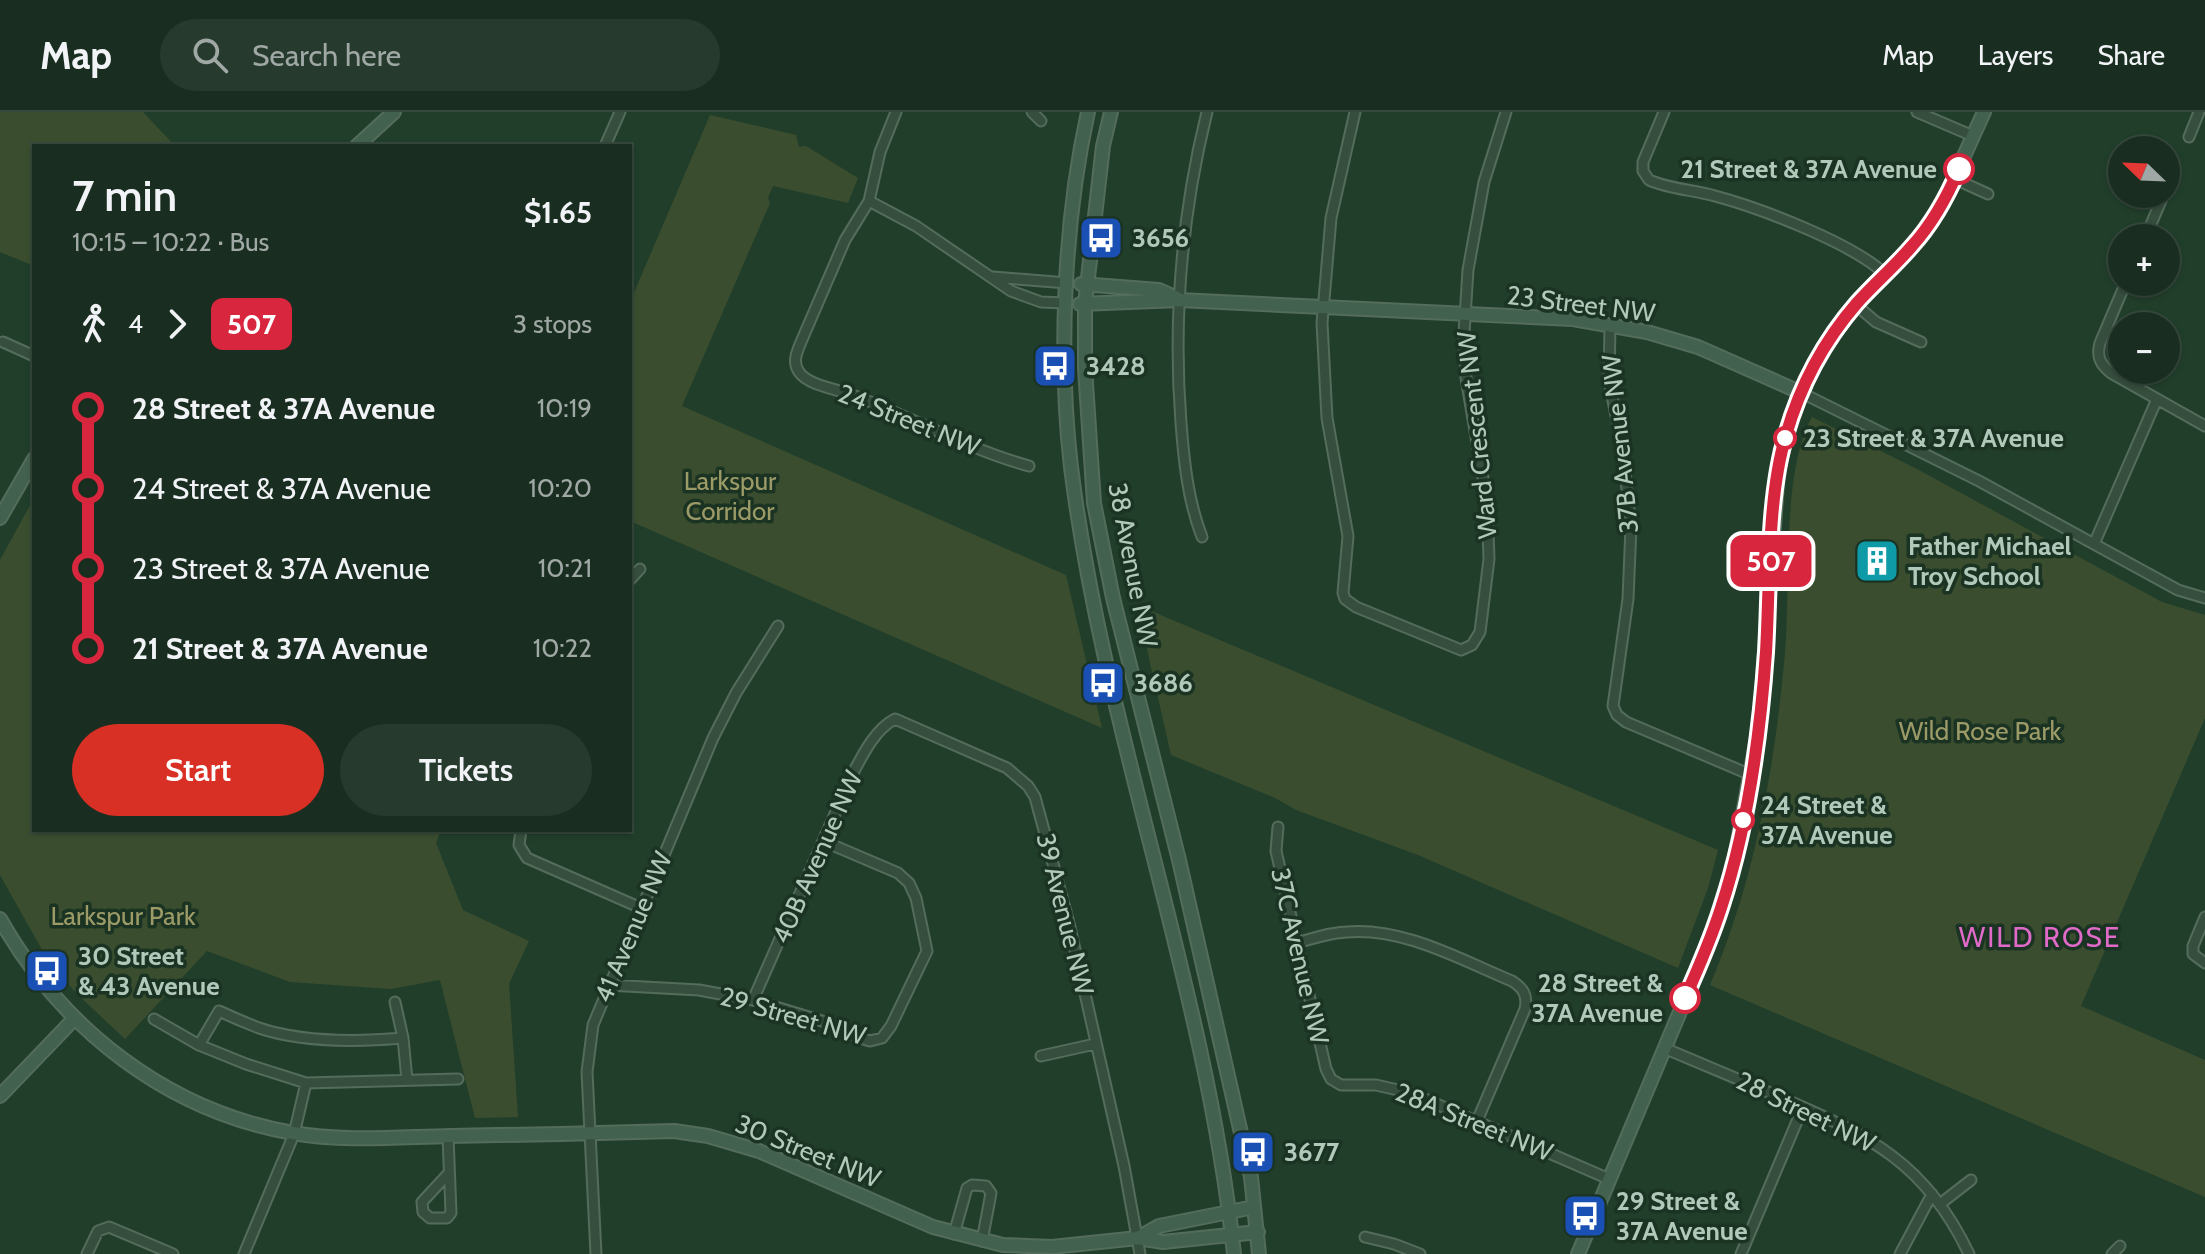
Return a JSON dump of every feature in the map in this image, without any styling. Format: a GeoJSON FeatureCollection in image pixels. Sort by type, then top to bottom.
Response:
{"type":"FeatureCollection","features":[{"type":"Feature","properties":{"kind":"street"},"geometry":{"type":"LineString","coordinates":[[360,144],[394,112]]}},
{"type":"Feature","properties":{"kind":"street"},"geometry":{"type":"LineString","coordinates":[[606,144],[620,112]]}},
{"type":"Feature","properties":{"kind":"street"},"geometry":{"type":"LineString","coordinates":[[869,201],[880,152],[896,112]]}},
{"type":"Feature","properties":{"kind":"street"},"geometry":{"type":"LineString","coordinates":[[1032,112],[1041,121]]}},
{"type":"Feature","properties":{"kind":"street","name":"38 Avenue NW"},"geometry":{"type":"LineString","coordinates":[[1088,112],[1074,202],[1065,303],[1071,467],[1109,670],[1220,1140],[1234,1254]]}},
{"type":"Feature","properties":{"kind":"street","name":"38 Avenue NW"},"geometry":{"type":"LineString","coordinates":[[1111,112],[1103,146],[1085,304],[1085,368],[1094,503],[1251,1177],[1259,1254]]}},
{"type":"Feature","properties":{"kind":"street"},"geometry":{"type":"LineString","coordinates":[[1202,537],[1192,512],[1183,444],[1179,300],[1192,182],[1207,112]]}},
{"type":"Feature","properties":{"kind":"street"},"geometry":{"type":"LineString","coordinates":[[1323,306],[1331,218],[1355,112]]}},
{"type":"Feature","properties":{"kind":"street"},"geometry":{"type":"LineString","coordinates":[[1465,314],[1469,256],[1477,212],[1489,159],[1506,112]]}},
{"type":"Feature","properties":{"kind":"street"},"geometry":{"type":"LineString","coordinates":[[1664,112],[1645,154],[1644,175],[1654,182],[1705,193],[1754,209],[1857,253],[1885,274]]}},
{"type":"Feature","properties":{"kind":"street"},"geometry":{"type":"LineString","coordinates":[[1917,112],[1973,136]]}},
{"type":"Feature","properties":{"kind":"street"},"geometry":{"type":"LineString","coordinates":[[1578,1254],[1721,909],[1739,841],[1766,655],[1778,470],[1786,435],[1817,359],[1856,305],[1923,234],[1940,209],[1984,112]]}},
{"type":"Feature","properties":{"kind":"street"},"geometry":{"type":"LineString","coordinates":[[2189,137],[2199,112]]}},
{"type":"Feature","properties":{"kind":"street"},"geometry":{"type":"LineString","coordinates":[[1955,179],[1988,194]]}},
{"type":"Feature","properties":{"kind":"street","name":"23 Street NW"},"geometry":{"type":"LineString","coordinates":[[869,201],[916,226],[1018,295],[1041,302],[1085,304],[1179,300],[1573,319],[1698,347],[1802,393],[1969,475],[2178,590],[2205,598]]}},
{"type":"Feature","properties":{"kind":"street","name":"24 Street NW"},"geometry":{"type":"LineString","coordinates":[[869,201],[845,240],[798,348],[796,364],[800,374],[1029,466]]}},
{"type":"Feature","properties":{"kind":"street","name":"23 Street NW"},"geometry":{"type":"LineString","coordinates":[[993,277],[1159,290],[1179,300]]}},
{"type":"Feature","properties":{"kind":"street"},"geometry":{"type":"LineString","coordinates":[[2120,296],[2100,343],[2099,359],[2111,373],[2205,426]]}},
{"type":"Feature","properties":{"kind":"street"},"geometry":{"type":"LineString","coordinates":[[1856,305],[1876,322],[1921,342]]}},
{"type":"Feature","properties":{"kind":"street","name":"Ward Crescent NW"},"geometry":{"type":"LineString","coordinates":[[1323,306],[1327,418],[1348,536],[1345,599],[1356,607],[1461,650],[1472,645],[1480,632],[1489,546],[1485,489],[1468,396],[1465,314]]}},
{"type":"Feature","properties":{"kind":"street","name":"37B Avenue NW"},"geometry":{"type":"LineString","coordinates":[[1610,325],[1609,380],[1623,452],[1631,527],[1628,599],[1613,706],[1617,715],[1626,722],[1751,775]]}},
{"type":"Feature","properties":{"kind":"street"},"geometry":{"type":"LineString","coordinates":[[3,342],[32,355]]}},
{"type":"Feature","properties":{"kind":"street"},"geometry":{"type":"LineString","coordinates":[[2094,544],[2157,399]]}},
{"type":"Feature","properties":{"kind":"street"},"geometry":{"type":"LineString","coordinates":[[2,511],[32,462]]}},
{"type":"Feature","properties":{"kind":"street"},"geometry":{"type":"LineString","coordinates":[[632,578],[640,569]]}},
{"type":"Feature","properties":{"kind":"street","name":"41 Avenue NW"},"geometry":{"type":"LineString","coordinates":[[596,1254],[587,1072],[597,1012],[717,728],[778,626]]}},
{"type":"Feature","properties":{"kind":"street","name":"39 Avenue NW"},"geometry":{"type":"LineString","coordinates":[[892,720],[996,761],[1018,775],[1035,797],[1069,923],[1124,1166],[1140,1254]]}},
{"type":"Feature","properties":{"kind":"street","name":"40B Avenue NW"},"geometry":{"type":"LineString","coordinates":[[753,1000],[860,761],[879,732],[892,720]]}},
{"type":"Feature","properties":{"kind":"street","name":"37C Avenue NW"},"geometry":{"type":"LineString","coordinates":[[1278,827],[1276,851],[1326,1069],[1335,1083]]}},
{"type":"Feature","properties":{"kind":"street"},"geometry":{"type":"LineString","coordinates":[[521,832],[521,850],[531,861],[641,908]]}},
{"type":"Feature","properties":{"kind":"street","name":"29 Street NW"},"geometry":{"type":"LineString","coordinates":[[608,985],[699,990],[753,1000],[822,1021],[860,1038],[876,1041],[882,1038],[891,1026],[927,951],[916,898],[905,878],[823,841]]}},
{"type":"Feature","properties":{"kind":"street"},"geometry":{"type":"LineString","coordinates":[[2205,917],[2193,946],[2193,954],[2205,963]]}},
{"type":"Feature","properties":{"kind":"street","name":"30 Street NW"},"geometry":{"type":"LineString","coordinates":[[0,919],[26,962],[74,1019],[126,1062],[187,1098],[231,1116],[294,1134],[372,1138],[674,1131],[732,1142],[954,1234],[982,1241],[1036,1248],[1138,1238],[1163,1242],[1258,1232]]}},
{"type":"Feature","properties":{"kind":"street"},"geometry":{"type":"LineString","coordinates":[[1297,943],[1344,932],[1392,934],[1512,981],[1525,992],[1525,1009],[1477,1121]]}},
{"type":"Feature","properties":{"kind":"street"},"geometry":{"type":"LineString","coordinates":[[395,1002],[403,1038],[407,1080]]}},
{"type":"Feature","properties":{"kind":"street"},"geometry":{"type":"LineString","coordinates":[[199,1045],[219,1011],[259,1028],[290,1035],[373,1041],[403,1038]]}},
{"type":"Feature","properties":{"kind":"street"},"geometry":{"type":"LineString","coordinates":[[0,1096],[74,1019]]}},
{"type":"Feature","properties":{"kind":"street"},"geometry":{"type":"LineString","coordinates":[[154,1019],[199,1045],[306,1083],[458,1079]]}},
{"type":"Feature","properties":{"kind":"street"},"geometry":{"type":"LineString","coordinates":[[1041,1056],[1095,1044]]}},
{"type":"Feature","properties":{"kind":"street","name":"28 Street NW"},"geometry":{"type":"LineString","coordinates":[[1664,1048],[1846,1126],[1875,1143],[1932,1194],[1969,1254]]}},
{"type":"Feature","properties":{"kind":"street"},"geometry":{"type":"LineString","coordinates":[[244,1254],[294,1134],[306,1083]]}},
{"type":"Feature","properties":{"kind":"street","name":"28A Street NW"},"geometry":{"type":"LineString","coordinates":[[1335,1083],[1401,1090],[1609,1179]]}},
{"type":"Feature","properties":{"kind":"street"},"geometry":{"type":"LineString","coordinates":[[1741,1254],[1803,1107]]}},
{"type":"Feature","properties":{"kind":"street"},"geometry":{"type":"LineString","coordinates":[[448,1136],[451,1213],[447,1218],[430,1218],[423,1212],[422,1202],[448,1174]]}},
{"type":"Feature","properties":{"kind":"street"},"geometry":{"type":"LineString","coordinates":[[1940,1204],[1971,1180]]}},
{"type":"Feature","properties":{"kind":"street"},"geometry":{"type":"LineString","coordinates":[[954,1234],[967,1188],[972,1185],[986,1186],[991,1193],[982,1241]]}},
{"type":"Feature","properties":{"kind":"street"},"geometry":{"type":"LineString","coordinates":[[1900,1254],[1932,1194]]}},
{"type":"Feature","properties":{"kind":"street","name":"30 Street NW"},"geometry":{"type":"LineString","coordinates":[[1138,1238],[1159,1226],[1254,1207]]}},
{"type":"Feature","properties":{"kind":"street"},"geometry":{"type":"LineString","coordinates":[[87,1254],[94,1238],[103,1228],[109,1227],[173,1254]]}},
{"type":"Feature","properties":{"kind":"street"},"geometry":{"type":"LineString","coordinates":[[1365,1237],[1420,1254]]}},
{"type":"Feature","properties":{"kind":"street"},"geometry":{"type":"LineString","coordinates":[[2112,1254],[2120,1246]]}},
{"type":"Feature","properties":{"kind":"green space"},"geometry":{"type":"Polygon","coordinates":[[[0,112],[143,112],[173,144],[32,144],[32,265],[0,252],[0,112]]]}},
{"type":"Feature","properties":{"kind":"green space","name":"Larkspur Corridor"},"geometry":{"type":"Polygon","coordinates":[[[710,115],[796,135],[799,147],[806,146],[858,178],[848,203],[773,186],[768,198],[770,203],[682,406],[1066,575],[1102,728],[632,522],[632,297],[710,115]]]}},
{"type":"Feature","properties":{"kind":"green space","name":"Wild Rose Park"},"geometry":{"type":"Polygon","coordinates":[[[1812,417],[1915,468],[2162,602],[2205,615],[2205,718],[2081,1006],[2205,1060],[2205,1197],[1710,985],[1751,864],[1769,780],[1785,653],[1791,499],[1802,441],[1812,417]]]}},
{"type":"Feature","properties":{"kind":"green space","name":"Larkspur Park"},"geometry":{"type":"Polygon","coordinates":[[[32,502],[32,832],[440,832],[436,843],[463,910],[529,941],[509,984],[518,1117],[475,1118],[440,980],[391,989],[290,982],[207,951],[125,1039],[77,994],[41,948],[0,875],[0,560],[32,502]]]}},
{"type":"Feature","properties":{"kind":"green space"},"geometry":{"type":"Polygon","coordinates":[[[1137,605],[1718,850],[1708,888],[1678,968],[1418,855],[1296,810],[1275,798],[1171,755],[1137,605]]]}},
{"type":"Feature","properties":{"kind":"bus line","name":"507"},"geometry":{"type":"LineString","coordinates":[[1685,998],[1714,929],[1739,841],[1760,721],[1778,470],[1793,412],[1817,359],[1836,331],[1875,283],[1923,234],[1947,197],[1959,169]]}},
{"type":"Feature","properties":{"kind":"place","name":"21 Street & 37A Avenue"},"geometry":{"type":"Point","coordinates":[1959,169]}},
{"type":"Feature","properties":{"kind":"place","name":"3656"},"geometry":{"type":"Point","coordinates":[1101,238]}},
{"type":"Feature","properties":{"kind":"place","name":"3428"},"geometry":{"type":"Point","coordinates":[1055,366]}},
{"type":"Feature","properties":{"kind":"place","name":"23 Street & 37A Avenue"},"geometry":{"type":"Point","coordinates":[1785,438]}},
{"type":"Feature","properties":{"kind":"place","name":"Father Michael Troy School"},"geometry":{"type":"Point","coordinates":[1877,561]}},
{"type":"Feature","properties":{"kind":"place","name":"3686"},"geometry":{"type":"Point","coordinates":[1103,683]}},
{"type":"Feature","properties":{"kind":"place","name":"24 Street & 37A Avenue"},"geometry":{"type":"Point","coordinates":[1743,820]}},
{"type":"Feature","properties":{"kind":"place","name":"30 Street & 43 Avenue"},"geometry":{"type":"Point","coordinates":[47,971]}},
{"type":"Feature","properties":{"kind":"place","name":"28 Street & 37A Avenue"},"geometry":{"type":"Point","coordinates":[1685,998]}},
{"type":"Feature","properties":{"kind":"place","name":"3677"},"geometry":{"type":"Point","coordinates":[1253,1152]}},
{"type":"Feature","properties":{"kind":"place","name":"29 Street & 37A Avenue"},"geometry":{"type":"Point","coordinates":[1585,1216]}},
{"type":"Feature","properties":{"kind":"district","name":"WILD ROSE"},"geometry":{"type":"Point","coordinates":[2040,937]}}]}
